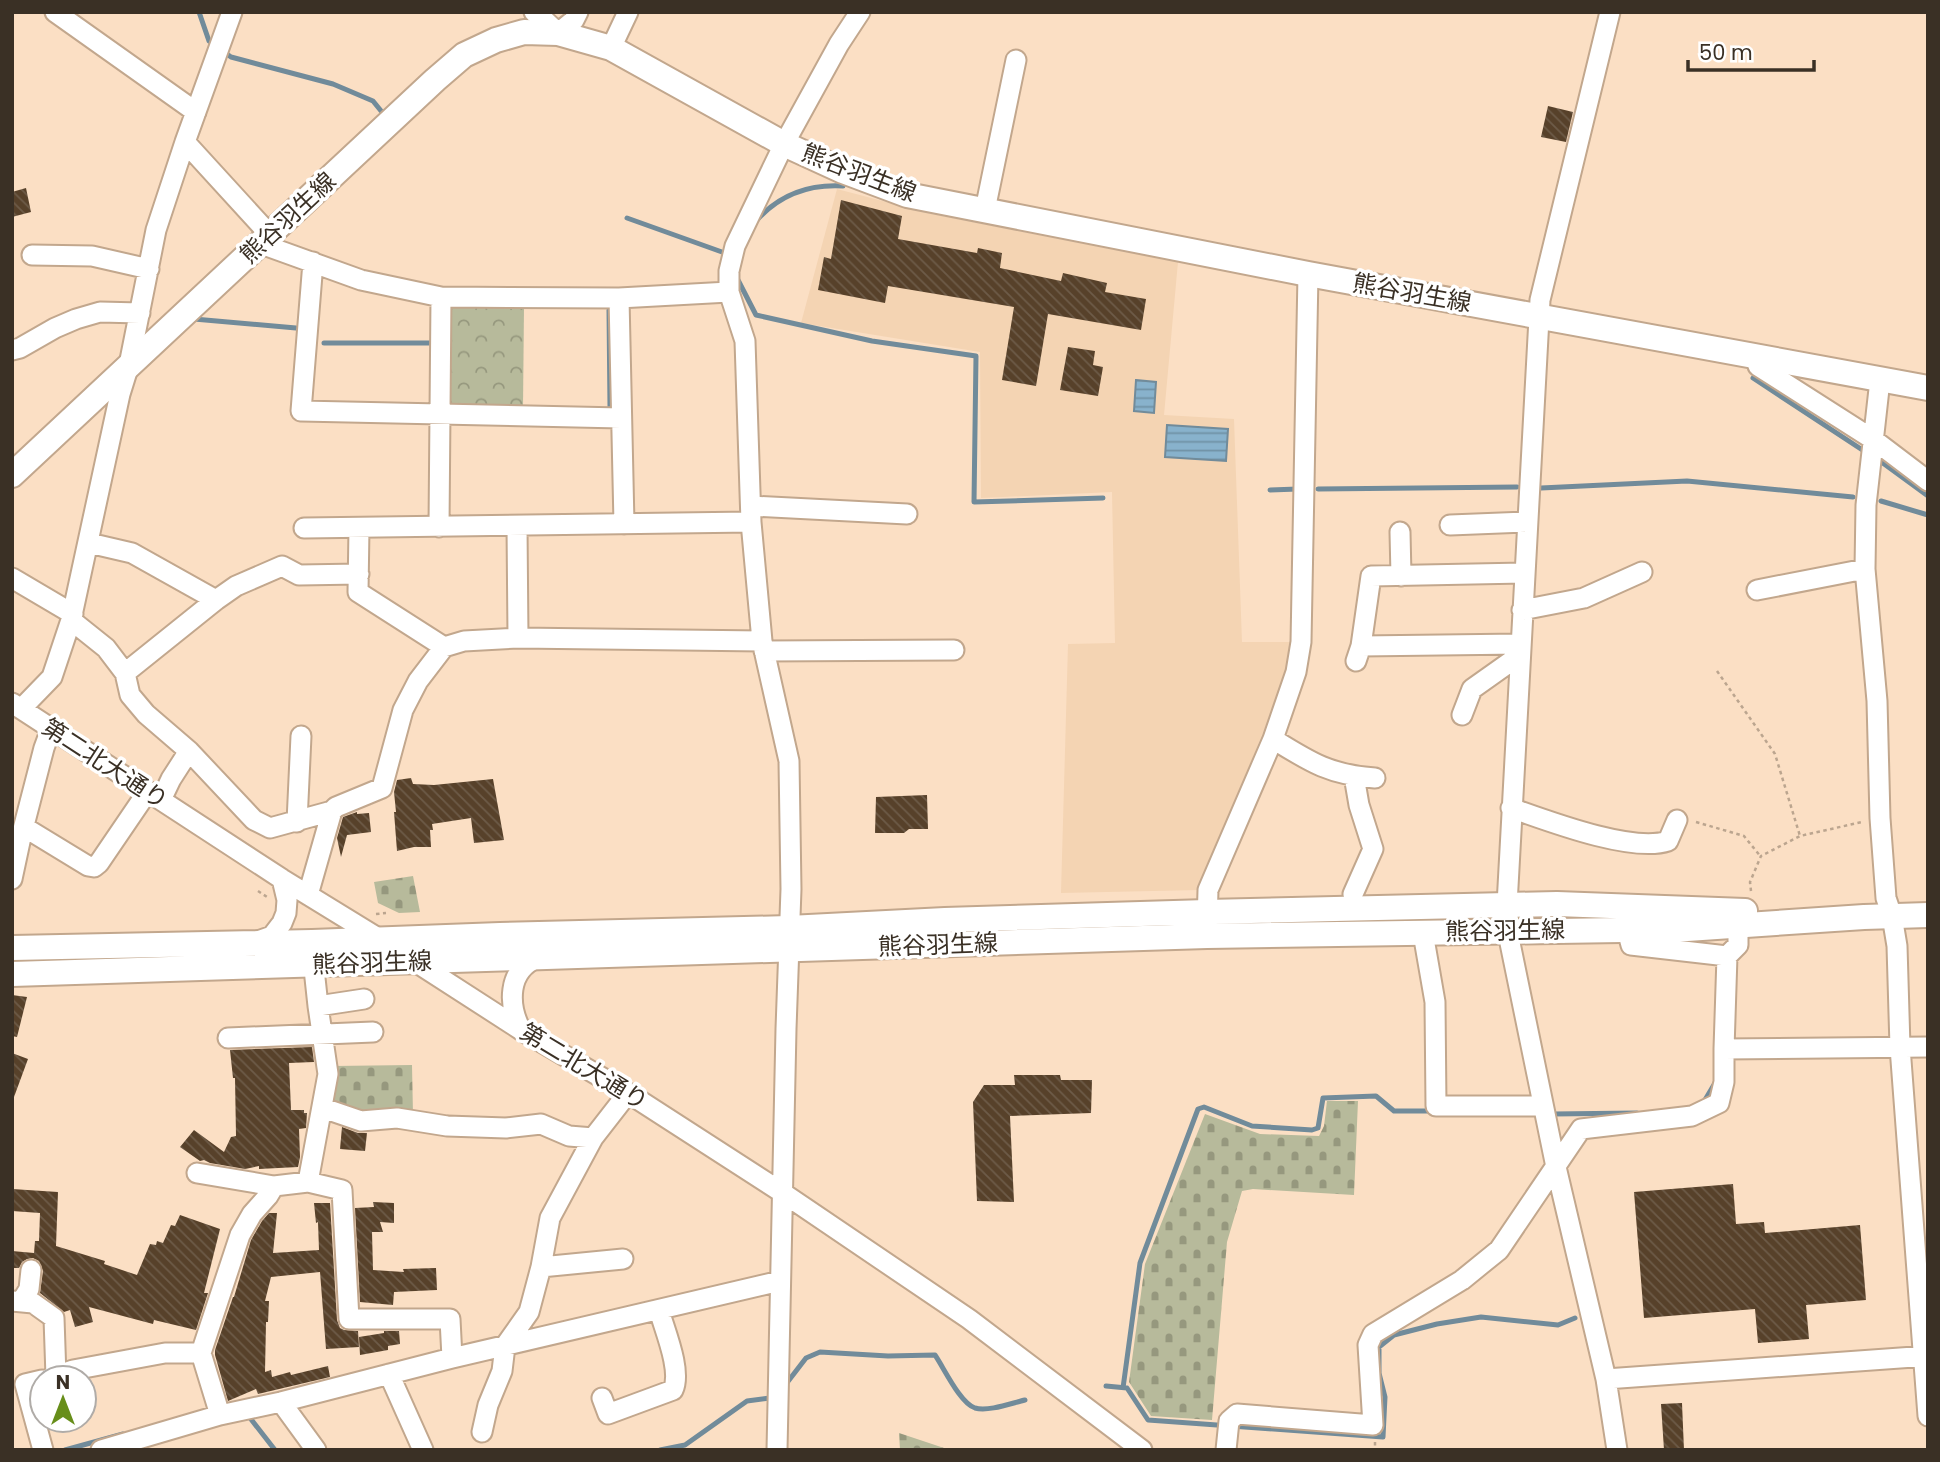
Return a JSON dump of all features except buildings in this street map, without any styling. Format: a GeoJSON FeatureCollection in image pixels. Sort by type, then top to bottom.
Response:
{"type":"FeatureCollection","features":[{"type":"Feature","properties":{"kind":"main road","name":"熊谷羽生線"},"geometry":{"type":"LineString","coordinates":[[12,475],[464,55],[496,40],[524,32],[558,33],[611,48],[784,144],[854,176],[906,195],[1308,274],[1928,388]]}},
{"type":"Feature","properties":{"kind":"main road","name":"熊谷羽生線"},"geometry":{"type":"LineString","coordinates":[[1207,924],[1556,904],[1745,919]]}},
{"type":"Feature","properties":{"kind":"main road","name":"熊谷羽生線"},"geometry":{"type":"LineString","coordinates":[[12,948],[250,944],[313,954],[415,962],[537,958],[789,939],[958,920],[1207,924],[1423,933],[1627,930],[1745,919],[1928,915]]}},
{"type":"Feature","properties":{"kind":"main road","name":"熊谷羽生線"},"geometry":{"type":"LineString","coordinates":[[12,974],[313,954],[381,940],[789,939]]}},
{"type":"Feature","properties":{"kind":"street"},"geometry":{"type":"LineString","coordinates":[[55,12],[196,112]]}},
{"type":"Feature","properties":{"kind":"street"},"geometry":{"type":"LineString","coordinates":[[17,706],[52,677],[72,617],[120,394],[129,365],[156,230],[232,12]]}},
{"type":"Feature","properties":{"kind":"street"},"geometry":{"type":"LineString","coordinates":[[534,12],[558,33],[574,20],[578,12]]}},
{"type":"Feature","properties":{"kind":"street"},"geometry":{"type":"LineString","coordinates":[[611,48],[628,12]]}},
{"type":"Feature","properties":{"kind":"street"},"geometry":{"type":"LineString","coordinates":[[775,1449],[791,889],[789,761],[763,645],[751,514],[745,341],[729,292],[729,271],[734,246],[784,144],[839,44],[860,12]]}},
{"type":"Feature","properties":{"kind":"street"},"geometry":{"type":"LineString","coordinates":[[1610,12],[1538,316],[1507,905],[1508,930],[1543,1106],[1606,1379],[1617,1450]]}},
{"type":"Feature","properties":{"kind":"street"},"geometry":{"type":"LineString","coordinates":[[985,210],[1016,60]]}},
{"type":"Feature","properties":{"kind":"street"},"geometry":{"type":"LineString","coordinates":[[185,142],[266,240],[313,262],[361,279],[441,297],[620,299],[729,292]]}},
{"type":"Feature","properties":{"kind":"street"},"geometry":{"type":"LineString","coordinates":[[32,255],[92,256],[149,270]]}},
{"type":"Feature","properties":{"kind":"street"},"geometry":{"type":"LineString","coordinates":[[313,262],[301,411],[621,418]]}},
{"type":"Feature","properties":{"kind":"street"},"geometry":{"type":"LineString","coordinates":[[1207,924],[1208,890],[1273,739],[1296,672],[1301,642],[1308,274]]}},
{"type":"Feature","properties":{"kind":"street"},"geometry":{"type":"LineString","coordinates":[[439,527],[441,297]]}},
{"type":"Feature","properties":{"kind":"street"},"geometry":{"type":"LineString","coordinates":[[620,299],[624,524]]}},
{"type":"Feature","properties":{"kind":"street"},"geometry":{"type":"LineString","coordinates":[[12,350],[55,328],[100,312],[140,313]]}},
{"type":"Feature","properties":{"kind":"street"},"geometry":{"type":"LineString","coordinates":[[1756,356],[1758,366],[1928,481]]}},
{"type":"Feature","properties":{"kind":"street"},"geometry":{"type":"LineString","coordinates":[[1880,380],[1866,505],[1865,569],[1877,701],[1880,818],[1886,898],[1892,916],[1896,946],[1900,1048],[1928,1416]]}},
{"type":"Feature","properties":{"kind":"street"},"geometry":{"type":"LineString","coordinates":[[304,528],[624,524],[751,514],[907,514]]}},
{"type":"Feature","properties":{"kind":"street"},"geometry":{"type":"LineString","coordinates":[[1450,525],[1527,522]]}},
{"type":"Feature","properties":{"kind":"street"},"geometry":{"type":"LineString","coordinates":[[517,526],[518,638]]}},
{"type":"Feature","properties":{"kind":"street"},"geometry":{"type":"LineString","coordinates":[[359,528],[358,592],[444,648]]}},
{"type":"Feature","properties":{"kind":"street"},"geometry":{"type":"LineString","coordinates":[[1400,532],[1401,576]]}},
{"type":"Feature","properties":{"kind":"street"},"geometry":{"type":"LineString","coordinates":[[89,543],[132,553],[216,600]]}},
{"type":"Feature","properties":{"kind":"street"},"geometry":{"type":"LineString","coordinates":[[125,673],[236,586],[282,566],[299,575],[359,575]]}},
{"type":"Feature","properties":{"kind":"street"},"geometry":{"type":"LineString","coordinates":[[1758,590],[1865,569]]}},
{"type":"Feature","properties":{"kind":"street"},"geometry":{"type":"LineString","coordinates":[[1522,610],[1584,598],[1642,572]]}},
{"type":"Feature","properties":{"kind":"street"},"geometry":{"type":"LineString","coordinates":[[1520,650],[1358,653],[1371,576],[1524,573]]}},
{"type":"Feature","properties":{"kind":"street"},"geometry":{"type":"LineString","coordinates":[[12,578],[72,617],[107,648],[125,673],[130,695],[146,713],[189,751],[254,820],[270,828],[332,811],[382,788],[403,710],[418,681],[444,648],[464,641],[518,638],[954,650]]}},
{"type":"Feature","properties":{"kind":"street"},"geometry":{"type":"LineString","coordinates":[[1462,715],[1472,689],[1520,650]]}},
{"type":"Feature","properties":{"kind":"street","name":"第二北大通り"},"geometry":{"type":"LineString","coordinates":[[17,706],[282,879],[521,1030],[628,1093],[783,1193],[969,1319],[1142,1450]]}},
{"type":"Feature","properties":{"kind":"street"},"geometry":{"type":"LineString","coordinates":[[12,879],[19,833],[51,729]]}},
{"type":"Feature","properties":{"kind":"street"},"geometry":{"type":"LineString","coordinates":[[297,822],[301,736]]}},
{"type":"Feature","properties":{"kind":"street"},"geometry":{"type":"LineString","coordinates":[[1273,739],[1312,763],[1354,776],[1374,778]]}},
{"type":"Feature","properties":{"kind":"street"},"geometry":{"type":"LineString","coordinates":[[19,833],[94,867],[154,795],[171,779],[189,751]]}},
{"type":"Feature","properties":{"kind":"street"},"geometry":{"type":"LineString","coordinates":[[1353,894],[1373,849],[1359,805],[1354,776]]}},
{"type":"Feature","properties":{"kind":"street"},"geometry":{"type":"LineString","coordinates":[[1511,808],[1603,837],[1647,845],[1668,842],[1676,820]]}},
{"type":"Feature","properties":{"kind":"street"},"geometry":{"type":"LineString","coordinates":[[308,895],[332,811]]}},
{"type":"Feature","properties":{"kind":"street"},"geometry":{"type":"LineString","coordinates":[[250,944],[272,936],[282,923],[287,908],[282,879]]}},
{"type":"Feature","properties":{"kind":"street"},"geometry":{"type":"LineString","coordinates":[[1227,1434],[1237,1414],[1373,1425],[1368,1345],[1373,1334],[1462,1280],[1499,1250],[1581,1129],[1692,1116],[1719,1103],[1724,1082],[1727,956],[1738,945],[1745,919]]}},
{"type":"Feature","properties":{"kind":"street"},"geometry":{"type":"LineString","coordinates":[[1627,930],[1631,945],[1727,956]]}},
{"type":"Feature","properties":{"kind":"street"},"geometry":{"type":"LineString","coordinates":[[1423,933],[1435,1002],[1436,1106],[1543,1106]]}},
{"type":"Feature","properties":{"kind":"street"},"geometry":{"type":"LineString","coordinates":[[308,1182],[328,1074],[313,954]]}},
{"type":"Feature","properties":{"kind":"street"},"geometry":{"type":"LineString","coordinates":[[521,1030],[511,1004],[516,978],[523,967],[537,958]]}},
{"type":"Feature","properties":{"kind":"street"},"geometry":{"type":"LineString","coordinates":[[318,1006],[363,999]]}},
{"type":"Feature","properties":{"kind":"street"},"geometry":{"type":"LineString","coordinates":[[228,1038],[373,1032]]}},
{"type":"Feature","properties":{"kind":"street"},"geometry":{"type":"LineString","coordinates":[[1724,1049],[1928,1047]]}},
{"type":"Feature","properties":{"kind":"street"},"geometry":{"type":"LineString","coordinates":[[482,1432],[488,1405],[502,1371],[505,1346],[529,1312],[550,1218],[593,1138],[628,1093]]}},
{"type":"Feature","properties":{"kind":"street"},"geometry":{"type":"LineString","coordinates":[[323,1108],[361,1121],[397,1118],[447,1126],[506,1128],[541,1124],[569,1136],[593,1138]]}},
{"type":"Feature","properties":{"kind":"street"},"geometry":{"type":"LineString","coordinates":[[197,1173],[274,1186],[308,1182],[342,1190],[349,1319],[450,1319],[452,1358]]}},
{"type":"Feature","properties":{"kind":"street"},"geometry":{"type":"LineString","coordinates":[[222,1410],[201,1353],[240,1235],[252,1214],[274,1186]]}},
{"type":"Feature","properties":{"kind":"street"},"geometry":{"type":"LineString","coordinates":[[541,1267],[623,1259]]}},
{"type":"Feature","properties":{"kind":"street"},"geometry":{"type":"LineString","coordinates":[[17,1302],[29,1289],[30,1270]]}},
{"type":"Feature","properties":{"kind":"street"},"geometry":{"type":"LineString","coordinates":[[101,1450],[222,1410],[256,1408],[780,1280]]}},
{"type":"Feature","properties":{"kind":"street"},"geometry":{"type":"LineString","coordinates":[[17,1302],[33,1303],[54,1318],[42,1364]]}},
{"type":"Feature","properties":{"kind":"street"},"geometry":{"type":"LineString","coordinates":[[602,1398],[608,1414],[673,1390],[676,1369],[659,1310]]}},
{"type":"Feature","properties":{"kind":"street"},"geometry":{"type":"LineString","coordinates":[[98,1366],[165,1353],[201,1353]]}},
{"type":"Feature","properties":{"kind":"street"},"geometry":{"type":"LineString","coordinates":[[1606,1379],[1925,1356]]}},
{"type":"Feature","properties":{"kind":"street"},"geometry":{"type":"LineString","coordinates":[[389,1374],[422,1450]]}},
{"type":"Feature","properties":{"kind":"street"},"geometry":{"type":"LineString","coordinates":[[281,1402],[316,1450]]}},
{"type":"Feature","properties":{"kind":"path"},"geometry":{"type":"LineString","coordinates":[[1717,671],[1775,754],[1800,836]]}},
{"type":"Feature","properties":{"kind":"path"},"geometry":{"type":"LineString","coordinates":[[1745,919],[1751,882],[1761,857],[1800,836],[1880,818]]}},
{"type":"Feature","properties":{"kind":"path"},"geometry":{"type":"LineString","coordinates":[[1676,820],[1700,823],[1744,836],[1761,857]]}},
{"type":"Feature","properties":{"kind":"path"},"geometry":{"type":"LineString","coordinates":[[258,891],[270,900]]}},
{"type":"Feature","properties":{"kind":"path"},"geometry":{"type":"LineString","coordinates":[[376,914],[386,913]]}},
{"type":"Feature","properties":{"kind":"shaded area"},"geometry":{"type":"Polygon","coordinates":[[[837,189],[932,214],[1178,262],[1164,415],[1234,419],[1242,642],[1294,642],[1279,693],[1199,890],[1061,893],[1068,644],[1115,643],[1112,492],[981,498],[980,352],[801,323],[837,189]]]}},
{"type":"Feature","properties":{"kind":"green space"},"geometry":{"type":"Polygon","coordinates":[[[451,306],[524,307],[523,407],[449,408],[451,306]]]}},
{"type":"Feature","properties":{"kind":"green space"},"geometry":{"type":"Polygon","coordinates":[[[413,876],[420,912],[399,913],[378,903],[374,882],[413,876]]]}},
{"type":"Feature","properties":{"kind":"green space"},"geometry":{"type":"Polygon","coordinates":[[[412,1065],[413,1115],[378,1115],[334,1104],[333,1066],[412,1065]]]}},
{"type":"Feature","properties":{"kind":"green space"},"geometry":{"type":"Polygon","coordinates":[[[1327,1101],[1358,1101],[1354,1195],[1253,1189],[1242,1191],[1227,1242],[1212,1420],[1151,1416],[1129,1382],[1145,1264],[1205,1114],[1260,1134],[1319,1136],[1324,1126],[1327,1101]]]}},
{"type":"Feature","properties":{"kind":"green space"},"geometry":{"type":"Polygon","coordinates":[[[899,1433],[950,1450],[900,1450],[899,1433]]]}},
{"type":"Feature","properties":{"kind":"water"},"geometry":{"type":"Polygon","coordinates":[[[1136,380],[1156,382],[1154,413],[1134,411],[1136,380]]]}},
{"type":"Feature","properties":{"kind":"water"},"geometry":{"type":"Polygon","coordinates":[[[1167,425],[1228,429],[1226,461],[1165,457],[1167,425]]]}},
{"type":"Feature","properties":{"kind":"waterway"},"geometry":{"type":"LineString","coordinates":[[199,12],[209,41],[216,46]]}},
{"type":"Feature","properties":{"kind":"waterway"},"geometry":{"type":"LineString","coordinates":[[224,52],[231,57],[333,84],[373,101],[386,117]]}},
{"type":"Feature","properties":{"kind":"waterway"},"geometry":{"type":"LineString","coordinates":[[756,221],[775,204],[795,193],[818,187],[843,186]]}},
{"type":"Feature","properties":{"kind":"waterway"},"geometry":{"type":"LineString","coordinates":[[627,218],[722,252]]}},
{"type":"Feature","properties":{"kind":"waterway"},"geometry":{"type":"LineString","coordinates":[[738,280],[756,315],[872,341],[976,356],[974,502],[1103,498]]}},
{"type":"Feature","properties":{"kind":"waterway"},"geometry":{"type":"LineString","coordinates":[[609,310],[610,407]]}},
{"type":"Feature","properties":{"kind":"waterway"},"geometry":{"type":"LineString","coordinates":[[194,319],[296,328]]}},
{"type":"Feature","properties":{"kind":"waterway"},"geometry":{"type":"LineString","coordinates":[[324,343],[436,343]]}},
{"type":"Feature","properties":{"kind":"waterway"},"geometry":{"type":"LineString","coordinates":[[1753,378],[1867,453]]}},
{"type":"Feature","properties":{"kind":"waterway"},"geometry":{"type":"LineString","coordinates":[[1876,458],[1928,496]]}},
{"type":"Feature","properties":{"kind":"waterway"},"geometry":{"type":"LineString","coordinates":[[1541,488],[1687,481],[1853,497]]}},
{"type":"Feature","properties":{"kind":"waterway"},"geometry":{"type":"LineString","coordinates":[[1318,489],[1517,487]]}},
{"type":"Feature","properties":{"kind":"waterway"},"geometry":{"type":"LineString","coordinates":[[1270,490],[1298,489]]}},
{"type":"Feature","properties":{"kind":"waterway"},"geometry":{"type":"LineString","coordinates":[[1881,501],[1928,515]]}},
{"type":"Feature","properties":{"kind":"waterway"},"geometry":{"type":"LineString","coordinates":[[1702,1105],[1715,1083]]}},
{"type":"Feature","properties":{"kind":"waterway"},"geometry":{"type":"LineString","coordinates":[[1123,1388],[1140,1263],[1198,1109],[1204,1107],[1252,1126],[1312,1130],[1318,1128],[1323,1098],[1376,1096],[1394,1111],[1432,1111]]}},
{"type":"Feature","properties":{"kind":"waterway"},"geometry":{"type":"LineString","coordinates":[[1553,1114],[1637,1113]]}},
{"type":"Feature","properties":{"kind":"waterway"},"geometry":{"type":"LineString","coordinates":[[1106,1386],[1127,1388],[1148,1420],[1383,1437],[1385,1397],[1379,1373],[1379,1347],[1394,1335],[1481,1317],[1558,1325],[1575,1318]]}},
{"type":"Feature","properties":{"kind":"waterway"},"geometry":{"type":"LineString","coordinates":[[786,1384],[806,1358],[820,1352],[888,1356],[935,1355],[969,1405],[980,1409],[993,1408],[1025,1400]]}},
{"type":"Feature","properties":{"kind":"waterway"},"geometry":{"type":"LineString","coordinates":[[660,1450],[685,1445],[747,1401],[770,1398]]}},
{"type":"Feature","properties":{"kind":"waterway"},"geometry":{"type":"LineString","coordinates":[[247,1414],[275,1450]]}},
{"type":"Feature","properties":{"kind":"waterway"},"geometry":{"type":"LineString","coordinates":[[65,1450],[123,1434]]}}]}
